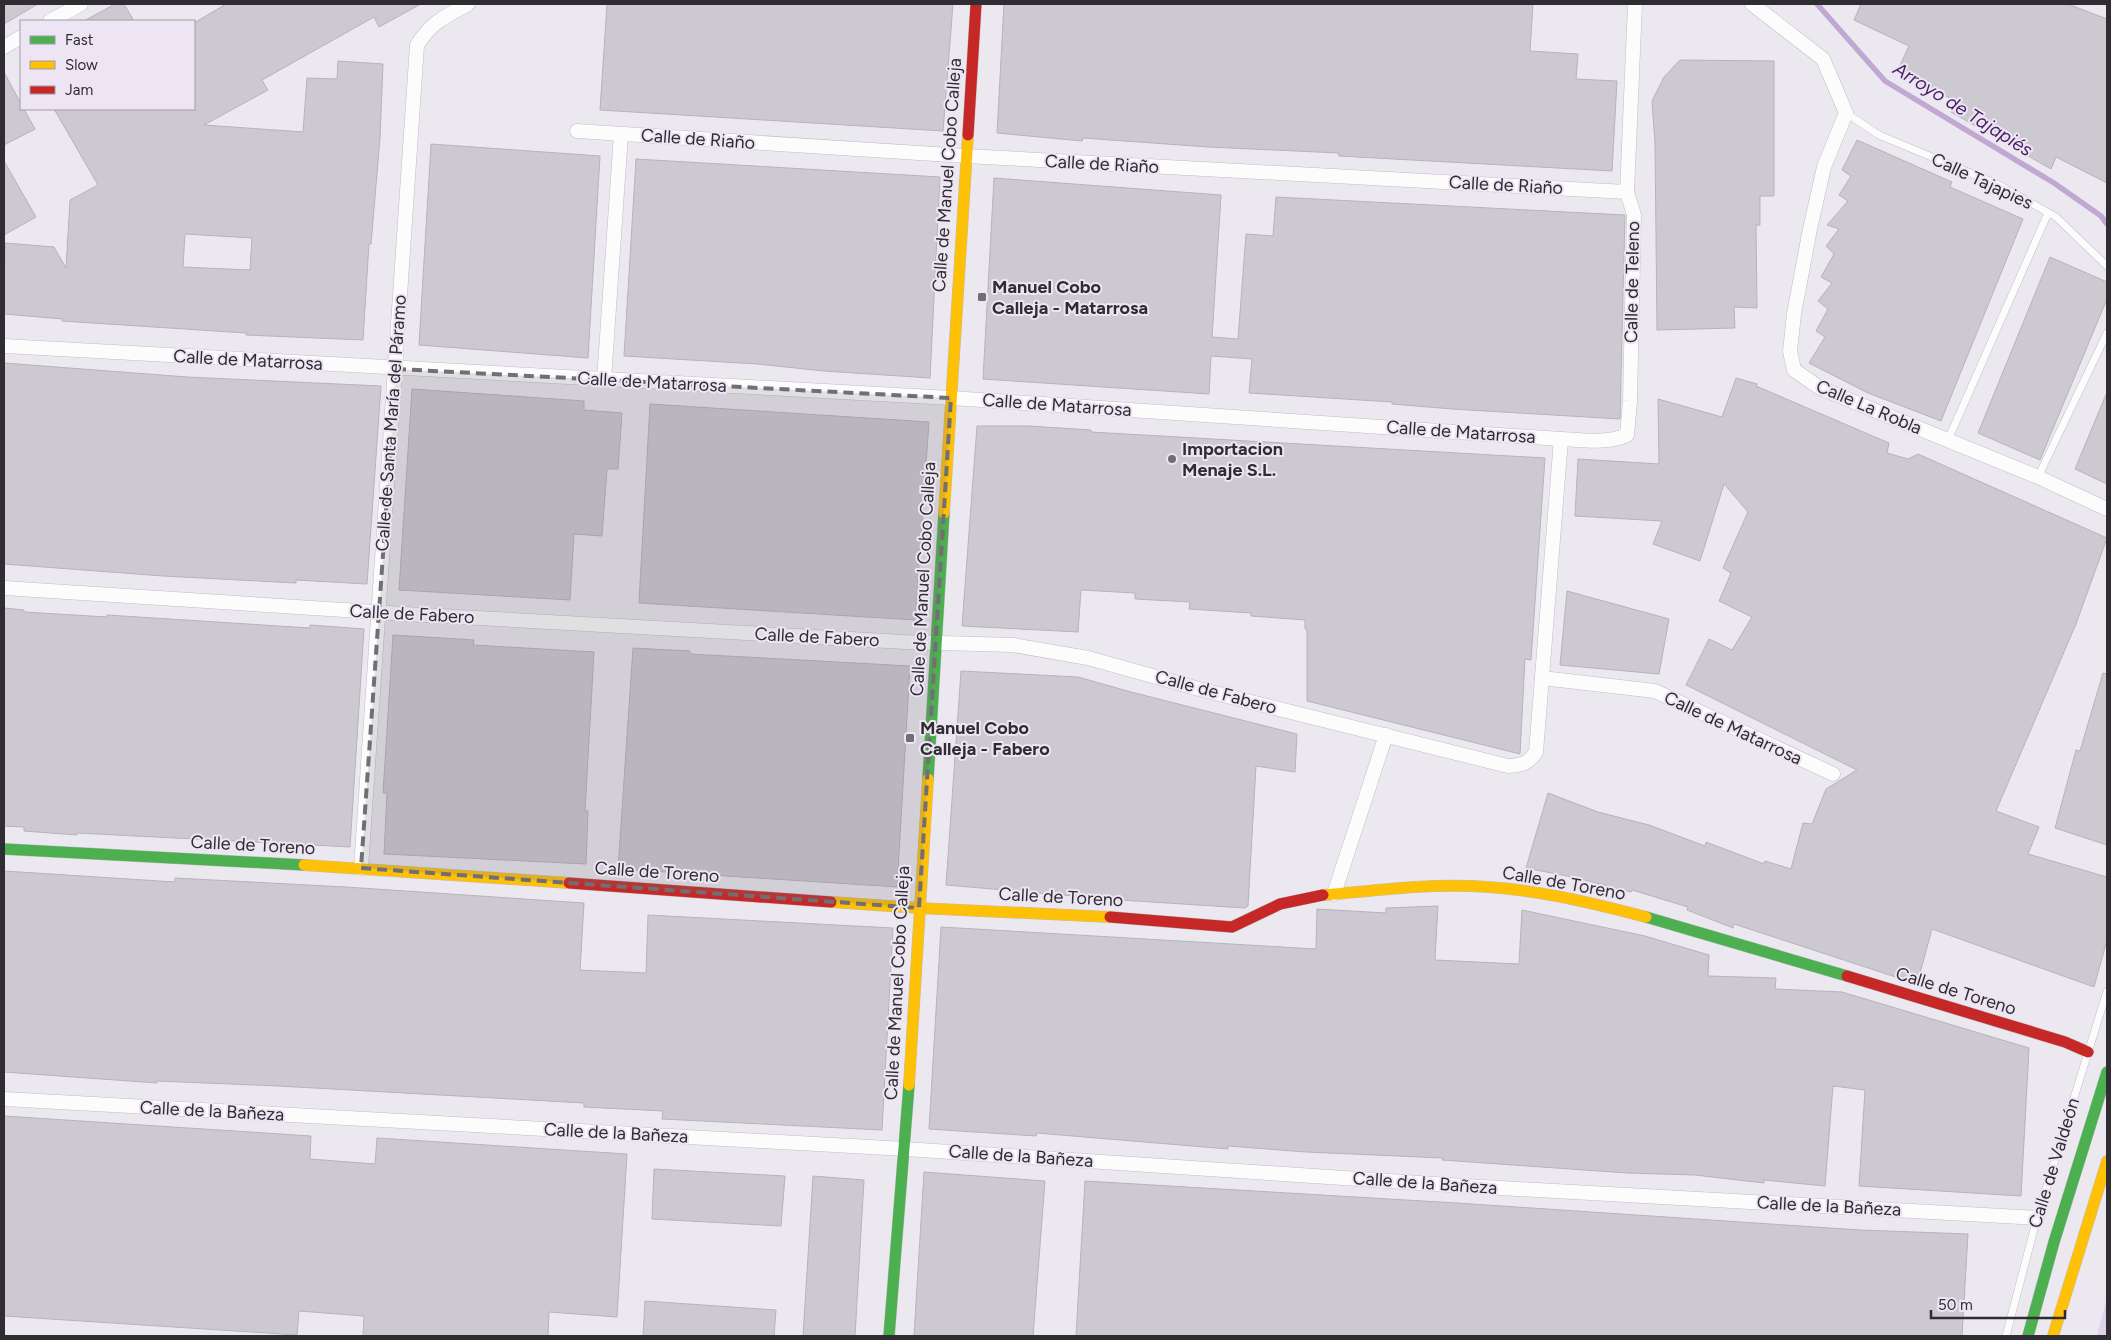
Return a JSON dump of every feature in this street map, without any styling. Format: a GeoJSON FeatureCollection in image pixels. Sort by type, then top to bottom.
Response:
{"type":"FeatureCollection","features":[{"type":"Feature","properties":{"kind":"street"},"geometry":{"type":"LineString","coordinates":[[52,20],[82,4]]}},
{"type":"Feature","properties":{"kind":"street","name":"Calle de Santa María del Páramo"},"geometry":{"type":"LineString","coordinates":[[361,868],[376,612],[396,369],[417,45],[428,28],[468,4]]}},
{"type":"Feature","properties":{"kind":"street","name":"Calle de Manuel Cobo Calleja"},"geometry":{"type":"LineString","coordinates":[[889,1336],[905,1149],[976,4]]}},
{"type":"Feature","properties":{"kind":"street","name":"Calle de Teleno"},"geometry":{"type":"LineString","coordinates":[[1561,439],[1604,441],[1616,440],[1627,435],[1630,401],[1634,215],[1627,192],[1635,4]]}},
{"type":"Feature","properties":{"kind":"street"},"geometry":{"type":"LineString","coordinates":[[1752,4],[1822,59],[1846,113]]}},
{"type":"Feature","properties":{"kind":"street"},"geometry":{"type":"LineString","coordinates":[[4,47],[20,38]]}},
{"type":"Feature","properties":{"kind":"street","name":"Calle La Robla"},"geometry":{"type":"LineString","coordinates":[[1846,113],[1824,167],[1810,229],[1794,314],[1790,351],[1794,370],[1820,388],[2038,477],[2107,509]]}},
{"type":"Feature","properties":{"kind":"street","name":"Calle de Riaño"},"geometry":{"type":"LineString","coordinates":[[577,131],[966,156],[1627,192]]}},
{"type":"Feature","properties":{"kind":"street"},"geometry":{"type":"LineString","coordinates":[[604,380],[621,134]]}},
{"type":"Feature","properties":{"kind":"street","name":"Calle de Matarrosa"},"geometry":{"type":"LineString","coordinates":[[4,346],[951,398],[1561,439],[1542,678],[1655,691],[1832,774]]}},
{"type":"Feature","properties":{"kind":"street","name":"Calle de Fabero"},"geometry":{"type":"LineString","coordinates":[[4,588],[376,612],[1013,646],[1088,658],[1199,689],[1508,766],[1521,766],[1530,761],[1536,752],[1542,678]]}},
{"type":"Feature","properties":{"kind":"street"},"geometry":{"type":"LineString","coordinates":[[1334,894],[1386,735]]}},
{"type":"Feature","properties":{"kind":"street","name":"Calle de Toreno"},"geometry":{"type":"LineString","coordinates":[[4,849],[361,868],[919,908],[1078,914],[1232,927],[1246,922],[1280,904],[1308,897],[1334,894],[1406,887],[1473,886],[1536,892],[1670,922],[2065,1042],[2088,1052]]}},
{"type":"Feature","properties":{"kind":"street"},"geometry":{"type":"LineString","coordinates":[[2028,1336],[2054,1242],[2107,1072]]}},
{"type":"Feature","properties":{"kind":"street","name":"Calle de la Bañeza"},"geometry":{"type":"LineString","coordinates":[[4,1100],[905,1149],[1475,1186],[2037,1218]]}},
{"type":"Feature","properties":{"kind":"street"},"geometry":{"type":"LineString","coordinates":[[2053,1336],[2107,1161]]}},
{"type":"Feature","properties":{"kind":"lane","name":"Calle Tajapies"},"geometry":{"type":"LineString","coordinates":[[1846,113],[1879,135],[1998,185],[2056,217],[2107,266]]}},
{"type":"Feature","properties":{"kind":"lane"},"geometry":{"type":"LineString","coordinates":[[1948,440],[2048,213]]}},
{"type":"Feature","properties":{"kind":"lane"},"geometry":{"type":"LineString","coordinates":[[2038,477],[2107,333]]}},
{"type":"Feature","properties":{"kind":"lane","name":"Calle de Valdeón"},"geometry":{"type":"LineString","coordinates":[[2006,1336],[2037,1218],[2107,991]]}},
{"type":"Feature","properties":{"kind":"highlighted area"},"geometry":{"type":"Polygon","coordinates":[[[396,369],[951,398],[919,908],[361,868],[396,369]]]}},
{"type":"Feature","properties":{"kind":"shaded area"},"geometry":{"type":"Polygon","coordinates":[[[2107,1297],[2107,1336],[2097,1336],[2107,1297]]]}},
{"type":"Feature","properties":{"kind":"building"},"geometry":{"type":"Polygon","coordinates":[[[4,4],[38,4],[4,24],[4,4]]]}},
{"type":"Feature","properties":{"kind":"building"},"geometry":{"type":"Polygon","coordinates":[[[115,4],[124,4],[133,20],[86,20],[115,4]]]}},
{"type":"Feature","properties":{"kind":"building"},"geometry":{"type":"Polygon","coordinates":[[[226,4],[421,4],[379,27],[374,17],[262,80],[268,90],[204,125],[303,132],[307,78],[337,79],[338,61],[383,64],[380,138],[371,244],[369,244],[363,340],[246,335],[246,333],[62,321],[63,319],[4,314],[5,243],[54,247],[66,268],[70,200],[98,185],[55,110],[195,110],[195,22],[226,4]],[[185,234],[183,267],[250,270],[252,238],[185,234]]]}},
{"type":"Feature","properties":{"kind":"building"},"geometry":{"type":"Polygon","coordinates":[[[607,4],[953,4],[943,131],[600,110],[607,4]]]}},
{"type":"Feature","properties":{"kind":"building"},"geometry":{"type":"Polygon","coordinates":[[[1004,4],[1533,4],[1530,51],[1578,54],[1576,79],[1617,81],[1612,171],[1339,156],[1339,153],[1208,147],[1083,138],[1082,141],[997,133],[1004,4]]]}},
{"type":"Feature","properties":{"kind":"building"},"geometry":{"type":"Polygon","coordinates":[[[1861,4],[2068,4],[2107,19],[2107,183],[2056,157],[2051,169],[1951,112],[1956,101],[1897,72],[1909,46],[1854,20],[1861,4]]]}},
{"type":"Feature","properties":{"kind":"building"},"geometry":{"type":"Polygon","coordinates":[[[1680,60],[1774,61],[1774,196],[1760,196],[1760,225],[1756,225],[1757,308],[1734,307],[1735,328],[1657,330],[1655,143],[1652,101],[1664,77],[1680,60]]]}},
{"type":"Feature","properties":{"kind":"building"},"geometry":{"type":"Polygon","coordinates":[[[4,72],[20,102],[20,110],[25,110],[35,129],[4,145],[4,72]]]}},
{"type":"Feature","properties":{"kind":"building"},"geometry":{"type":"Polygon","coordinates":[[[1857,140],[1952,182],[1950,187],[2023,219],[1941,421],[1868,393],[1809,363],[1825,337],[1816,331],[1828,309],[1818,301],[1832,283],[1821,277],[1834,254],[1826,246],[1839,229],[1827,225],[1848,201],[1839,195],[1851,176],[1842,170],[1857,140]]]}},
{"type":"Feature","properties":{"kind":"building"},"geometry":{"type":"Polygon","coordinates":[[[431,144],[600,156],[588,358],[419,345],[431,144]]]}},
{"type":"Feature","properties":{"kind":"building"},"geometry":{"type":"Polygon","coordinates":[[[636,159],[940,177],[930,378],[824,371],[757,364],[624,356],[636,159]]]}},
{"type":"Feature","properties":{"kind":"building"},"geometry":{"type":"Polygon","coordinates":[[[4,161],[36,217],[4,235],[4,161]]]}},
{"type":"Feature","properties":{"kind":"building"},"geometry":{"type":"Polygon","coordinates":[[[994,178],[1221,195],[1212,337],[1238,339],[1246,234],[1273,236],[1276,197],[1625,215],[1620,419],[1452,409],[1392,404],[1392,402],[1249,393],[1252,359],[1211,356],[1209,394],[983,379],[994,178]]]}},
{"type":"Feature","properties":{"kind":"building"},"geometry":{"type":"Polygon","coordinates":[[[2050,257],[2107,282],[2107,299],[2040,460],[1978,433],[2050,257]]]}},
{"type":"Feature","properties":{"kind":"building"},"geometry":{"type":"Polygon","coordinates":[[[4,363],[187,377],[381,386],[367,584],[296,580],[296,583],[163,576],[4,564],[4,363]]]}},
{"type":"Feature","properties":{"kind":"building"},"geometry":{"type":"Polygon","coordinates":[[[1736,378],[1757,384],[1756,386],[1889,443],[1887,453],[1908,459],[1918,454],[2107,538],[2076,624],[1996,811],[2039,827],[2028,854],[2107,877],[2107,940],[2094,987],[1932,929],[1917,984],[1734,924],[1733,928],[1687,910],[1688,907],[1632,890],[1631,892],[1577,878],[1526,868],[1548,793],[1598,812],[1649,825],[1705,846],[1706,842],[1764,864],[1765,861],[1791,869],[1803,823],[1812,824],[1826,789],[1857,770],[1686,685],[1709,639],[1732,650],[1752,617],[1719,601],[1731,573],[1723,568],[1748,512],[1724,484],[1700,561],[1653,544],[1662,521],[1575,516],[1578,459],[1659,464],[1658,399],[1722,417],[1736,378]]]}},
{"type":"Feature","properties":{"kind":"building"},"geometry":{"type":"Polygon","coordinates":[[[412,389],[584,401],[584,410],[622,413],[618,469],[607,469],[602,536],[574,534],[570,600],[399,590],[412,389]]]}},
{"type":"Feature","properties":{"kind":"building"},"geometry":{"type":"Polygon","coordinates":[[[2107,392],[2107,484],[2075,469],[2107,392]]]}},
{"type":"Feature","properties":{"kind":"building"},"geometry":{"type":"Polygon","coordinates":[[[650,404],[929,422],[915,620],[639,603],[650,404]]]}},
{"type":"Feature","properties":{"kind":"building"},"geometry":{"type":"Polygon","coordinates":[[[977,426],[1029,426],[1091,430],[1091,432],[1545,458],[1531,660],[1525,659],[1520,754],[1307,701],[1307,629],[1305,629],[1305,620],[1251,616],[1251,613],[1189,609],[1190,602],[1135,599],[1135,593],[1081,590],[1078,632],[962,626],[977,426]]]}},
{"type":"Feature","properties":{"kind":"building"},"geometry":{"type":"Polygon","coordinates":[[[1567,591],[1669,619],[1659,674],[1560,665],[1567,591]]]}},
{"type":"Feature","properties":{"kind":"building"},"geometry":{"type":"Polygon","coordinates":[[[4,608],[24,610],[24,612],[107,617],[107,615],[310,628],[310,625],[364,629],[350,847],[77,833],[77,835],[24,831],[24,827],[4,826],[4,608]]]}},
{"type":"Feature","properties":{"kind":"building"},"geometry":{"type":"Polygon","coordinates":[[[393,635],[474,640],[473,645],[594,652],[585,811],[588,811],[586,864],[384,854],[387,793],[383,793],[393,635]]]}},
{"type":"Feature","properties":{"kind":"building"},"geometry":{"type":"Polygon","coordinates":[[[633,648],[690,651],[690,654],[910,666],[897,887],[618,869],[633,648]]]}},
{"type":"Feature","properties":{"kind":"building"},"geometry":{"type":"Polygon","coordinates":[[[961,671],[1078,677],[1297,734],[1295,772],[1256,766],[1248,906],[1245,908],[1120,900],[946,885],[961,671]]]}},
{"type":"Feature","properties":{"kind":"building"},"geometry":{"type":"Polygon","coordinates":[[[2103,673],[2107,674],[2107,845],[2055,828],[2076,750],[2080,751],[2103,673]]]}},
{"type":"Feature","properties":{"kind":"building"},"geometry":{"type":"Polygon","coordinates":[[[4,871],[175,882],[175,878],[346,887],[584,903],[580,970],[646,973],[648,915],[893,928],[882,1130],[662,1119],[663,1111],[584,1107],[584,1103],[278,1086],[157,1081],[157,1083],[4,1072],[4,871]]]}},
{"type":"Feature","properties":{"kind":"building"},"geometry":{"type":"Polygon","coordinates":[[[1438,906],[1435,960],[1519,964],[1522,910],[1645,936],[1709,955],[1708,976],[1776,978],[1775,989],[1842,992],[2029,1048],[2021,1196],[1859,1186],[1865,1090],[1833,1086],[1825,1186],[1764,1180],[1764,1183],[1695,1175],[1627,1173],[1442,1160],[1443,1158],[1306,1152],[1228,1146],[1228,1149],[1037,1133],[1036,1136],[929,1129],[941,927],[1316,949],[1317,909],[1386,913],[1386,908],[1438,906]]]}},
{"type":"Feature","properties":{"kind":"building"},"geometry":{"type":"Polygon","coordinates":[[[4,1116],[311,1136],[310,1159],[375,1164],[377,1138],[627,1154],[617,1317],[549,1312],[548,1336],[363,1336],[364,1316],[299,1311],[297,1335],[4,1316],[4,1116]]]}},
{"type":"Feature","properties":{"kind":"building"},"geometry":{"type":"Polygon","coordinates":[[[654,1169],[785,1176],[781,1226],[652,1219],[654,1169]]]}},
{"type":"Feature","properties":{"kind":"building"},"geometry":{"type":"Polygon","coordinates":[[[924,1172],[1045,1181],[1033,1336],[914,1336],[924,1172]]]}},
{"type":"Feature","properties":{"kind":"building"},"geometry":{"type":"Polygon","coordinates":[[[813,1176],[864,1180],[855,1336],[803,1336],[813,1176]]]}},
{"type":"Feature","properties":{"kind":"building"},"geometry":{"type":"Polygon","coordinates":[[[1085,1181],[1457,1203],[1860,1230],[1968,1234],[1962,1336],[1076,1336],[1085,1181]]]}},
{"type":"Feature","properties":{"kind":"building"},"geometry":{"type":"Polygon","coordinates":[[[645,1301],[776,1310],[774,1336],[643,1336],[645,1301]]]}},
{"type":"Feature","properties":{"kind":"waterway","name":"Arroyo de Tajapiés"},"geometry":{"type":"LineString","coordinates":[[1817,4],[1885,81],[2054,183],[2101,216],[2107,224]]}},
{"type":"Feature","properties":{"kind":"traffic: fast"},"geometry":{"type":"LineString","coordinates":[[928,779],[944,513]]}},
{"type":"Feature","properties":{"kind":"traffic: fast"},"geometry":{"type":"LineString","coordinates":[[4,849],[304,865]]}},
{"type":"Feature","properties":{"kind":"traffic: fast"},"geometry":{"type":"LineString","coordinates":[[1646,917],[1847,976]]}},
{"type":"Feature","properties":{"kind":"traffic: fast"},"geometry":{"type":"LineString","coordinates":[[2028,1336],[2054,1242],[2107,1072]]}},
{"type":"Feature","properties":{"kind":"traffic: fast"},"geometry":{"type":"LineString","coordinates":[[889,1336],[909,1085]]}},
{"type":"Feature","properties":{"kind":"traffic: slow"},"geometry":{"type":"LineString","coordinates":[[944,513],[968,135]]}},
{"type":"Feature","properties":{"kind":"traffic: slow"},"geometry":{"type":"LineString","coordinates":[[909,1085],[928,779]]}},
{"type":"Feature","properties":{"kind":"traffic: slow"},"geometry":{"type":"LineString","coordinates":[[304,865],[569,883]]}},
{"type":"Feature","properties":{"kind":"traffic: slow"},"geometry":{"type":"LineString","coordinates":[[1323,895],[1434,886],[1493,887],[1560,897],[1646,917]]}},
{"type":"Feature","properties":{"kind":"traffic: slow"},"geometry":{"type":"LineString","coordinates":[[831,902],[1110,917]]}},
{"type":"Feature","properties":{"kind":"traffic: slow"},"geometry":{"type":"LineString","coordinates":[[2053,1336],[2107,1161]]}},
{"type":"Feature","properties":{"kind":"traffic: jam"},"geometry":{"type":"LineString","coordinates":[[968,135],[976,4]]}},
{"type":"Feature","properties":{"kind":"traffic: jam"},"geometry":{"type":"LineString","coordinates":[[569,883],[831,902]]}},
{"type":"Feature","properties":{"kind":"traffic: jam"},"geometry":{"type":"LineString","coordinates":[[1110,917],[1232,927],[1280,904],[1323,895]]}},
{"type":"Feature","properties":{"kind":"traffic: jam"},"geometry":{"type":"LineString","coordinates":[[1847,976],[2065,1042],[2088,1052]]}},
{"type":"Feature","properties":{"kind":"place","name":"Manuel Cobo Calleja - Matarrosa"},"geometry":{"type":"Point","coordinates":[982,297]}},
{"type":"Feature","properties":{"kind":"place","name":"Importacion Menaje S.L."},"geometry":{"type":"Point","coordinates":[1172,459]}},
{"type":"Feature","properties":{"kind":"place","name":"Manuel Cobo Calleja - Fabero"},"geometry":{"type":"Point","coordinates":[910,738]}}]}
